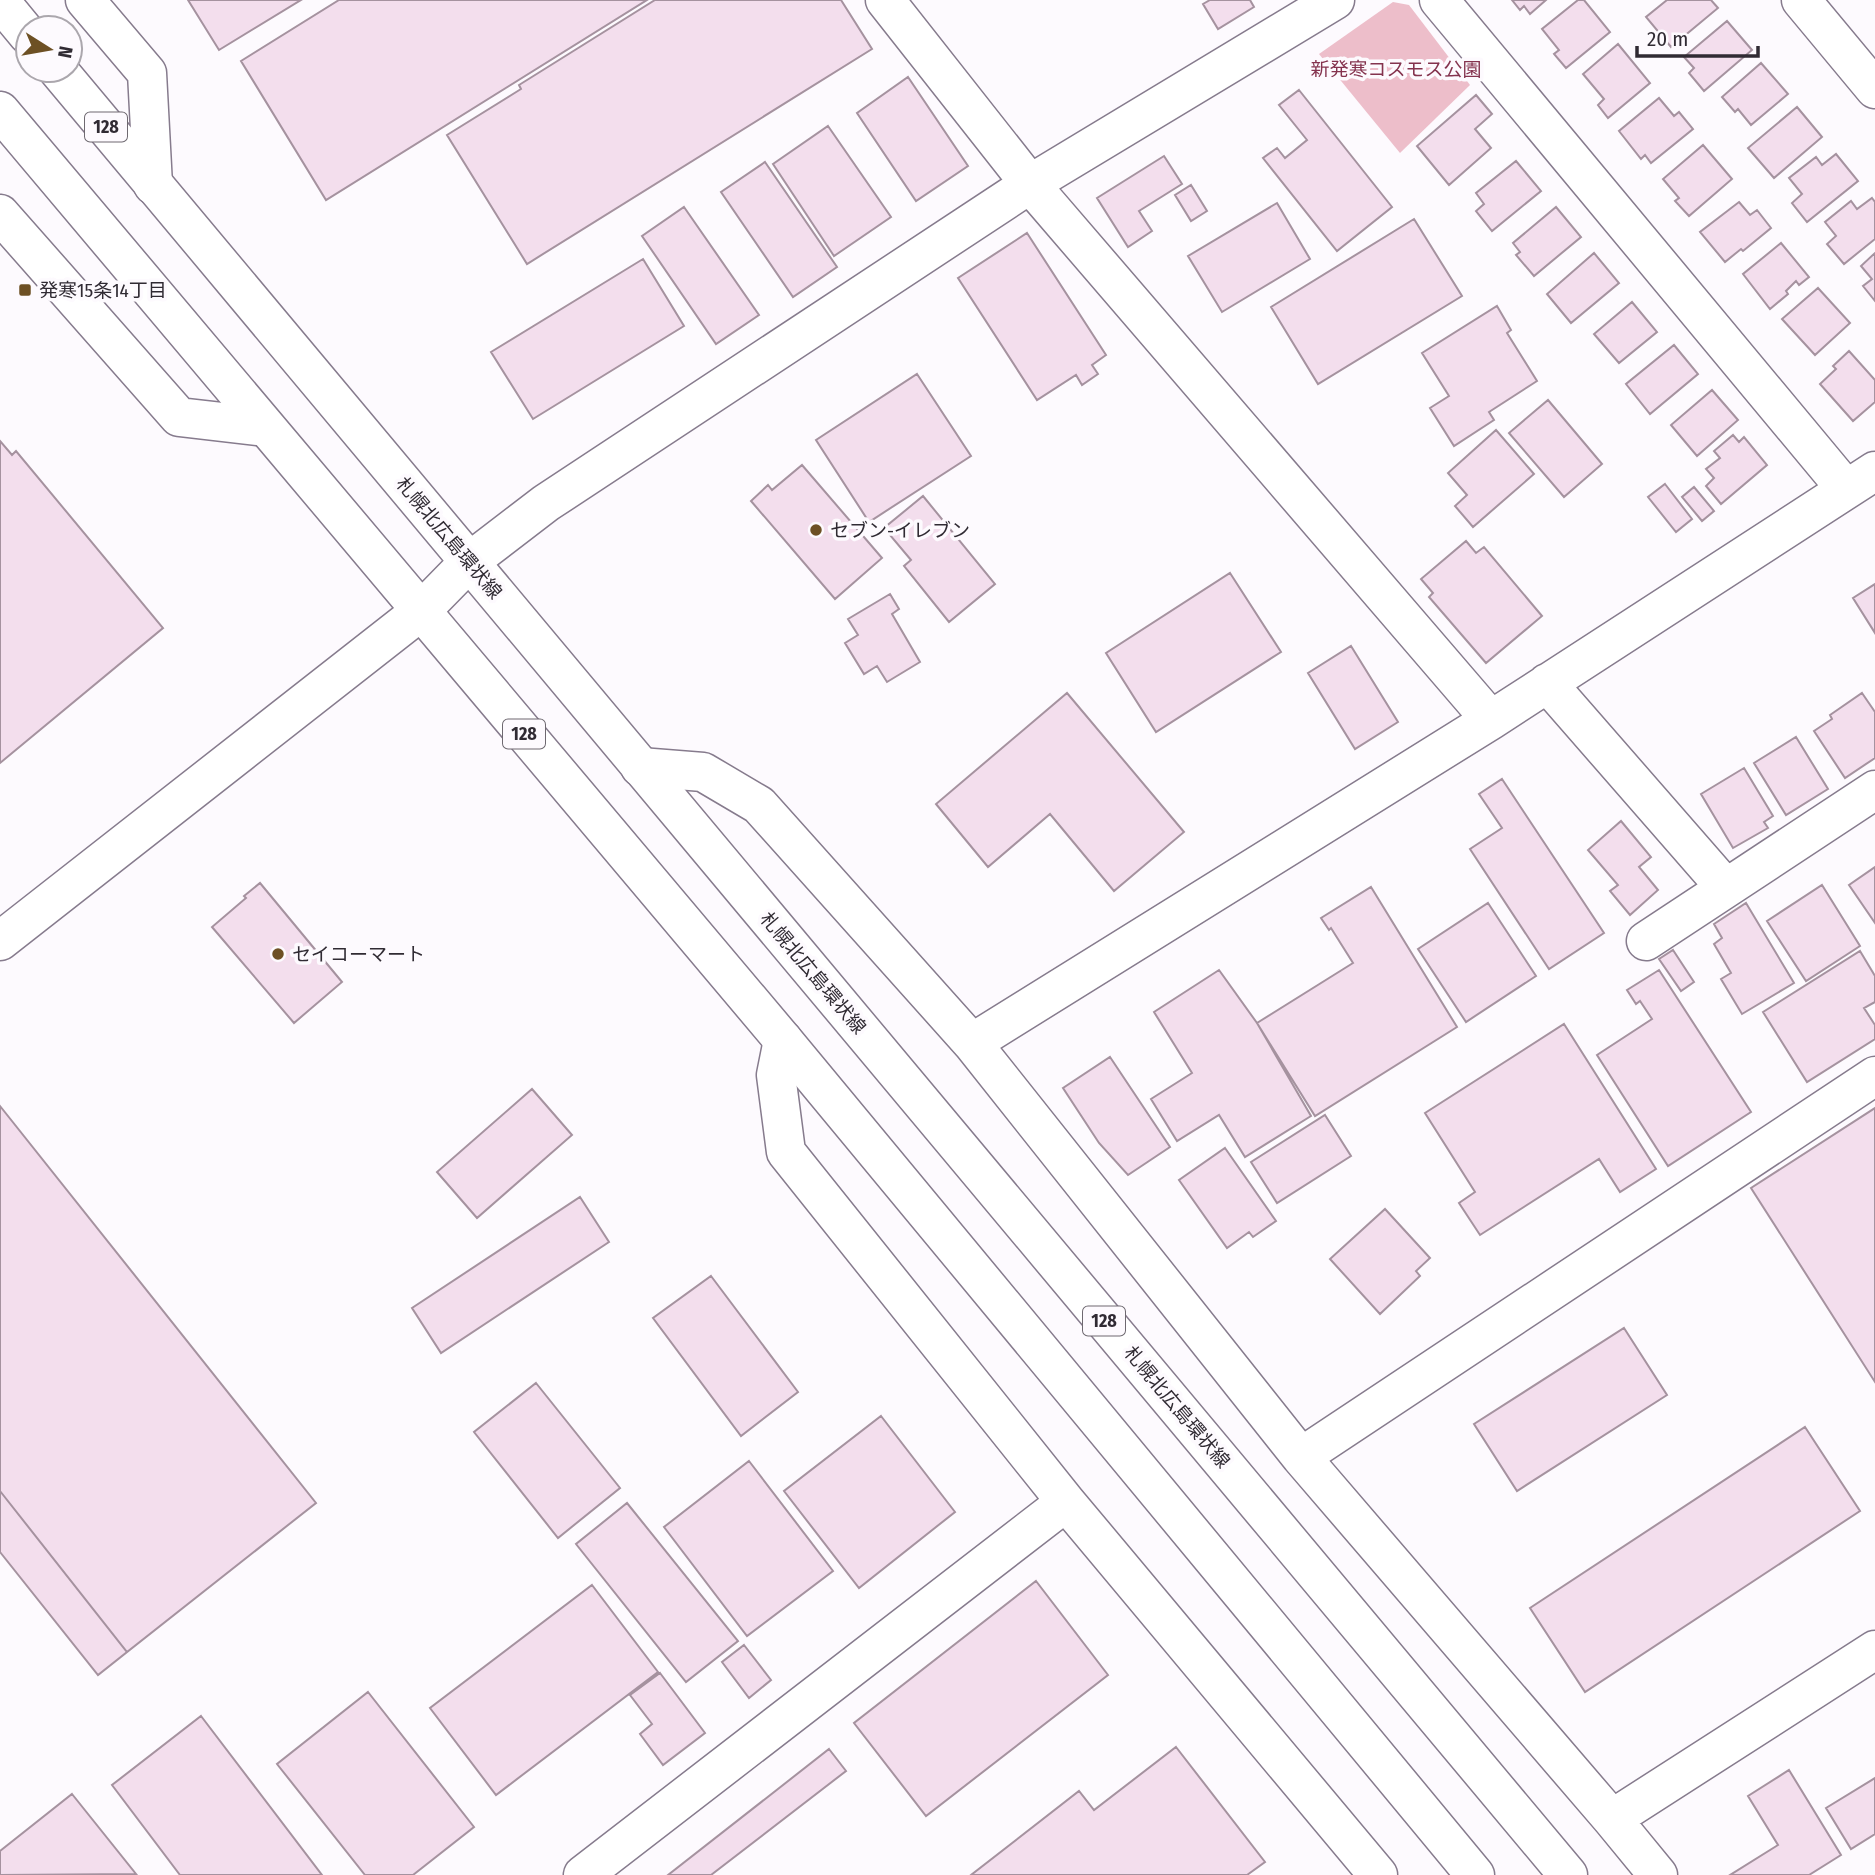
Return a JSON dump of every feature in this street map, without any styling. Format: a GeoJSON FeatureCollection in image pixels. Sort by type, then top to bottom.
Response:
{"type":"FeatureCollection","features":[{"type":"Feature","properties":{"kind":"street"},"geometry":{"type":"LineString","coordinates":[[85,0],[147,73],[153,185]]}},
{"type":"Feature","properties":{"kind":"street"},"geometry":{"type":"LineString","coordinates":[[885,0],[1030,184],[1491,720]]}},
{"type":"Feature","properties":{"kind":"street"},"geometry":{"type":"LineString","coordinates":[[0,941],[421,611],[470,562],[546,503],[1030,184],[1335,0]]}},
{"type":"Feature","properties":{"kind":"street"},"geometry":{"type":"LineString","coordinates":[[972,1043],[1491,720],[1861,480],[1439,0]]}},
{"type":"Feature","properties":{"kind":"street"},"geometry":{"type":"LineString","coordinates":[[1801,0],[1875,89]]}},
{"type":"Feature","properties":{"kind":"street"},"geometry":{"type":"LineString","coordinates":[[0,1],[14,18]]}},
{"type":"Feature","properties":{"kind":"street","name":"札幌北広島環状線"},"geometry":{"type":"LineString","coordinates":[[70,84],[1568,1875]]}},
{"type":"Feature","properties":{"kind":"street","name":"128"},"geometry":{"type":"LineString","coordinates":[[0,111],[783,1040],[1475,1875]]}},
{"type":"Feature","properties":{"kind":"street"},"geometry":{"type":"LineString","coordinates":[[0,214],[179,417],[265,427]]}},
{"type":"Feature","properties":{"kind":"street"},"geometry":{"type":"LineString","coordinates":[[1547,683],[1725,887]]}},
{"type":"Feature","properties":{"kind":"street"},"geometry":{"type":"LineString","coordinates":[[640,767],[703,772],[759,805],[972,1043],[1301,1457],[1658,1875]]}},
{"type":"Feature","properties":{"kind":"street"},"geometry":{"type":"LineString","coordinates":[[1646,941],[1875,790]]}},
{"type":"Feature","properties":{"kind":"street"},"geometry":{"type":"LineString","coordinates":[[783,1040],[776,1075],[786,1153],[1066,1502],[1378,1875]]}},
{"type":"Feature","properties":{"kind":"street"},"geometry":{"type":"LineString","coordinates":[[1301,1457],[1875,1076]]}},
{"type":"Feature","properties":{"kind":"street"},"geometry":{"type":"LineString","coordinates":[[583,1875],[1066,1502]]}},
{"type":"Feature","properties":{"kind":"street"},"geometry":{"type":"LineString","coordinates":[[1612,1819],[1875,1650]]}},
{"type":"Feature","properties":{"kind":"green space","name":"新発寒コスモス公園"},"geometry":{"type":"Polygon","coordinates":[[[1393,2],[1409,5],[1470,85],[1400,153],[1319,54],[1393,2]]]}},
{"type":"Feature","properties":{"kind":"building"},"geometry":{"type":"Polygon","coordinates":[[[188,0],[301,0],[219,50],[188,0]]]}},
{"type":"Feature","properties":{"kind":"building"},"geometry":{"type":"Polygon","coordinates":[[[339,0],[647,0],[326,200],[241,61],[339,0]]]}},
{"type":"Feature","properties":{"kind":"building"},"geometry":{"type":"Polygon","coordinates":[[[655,0],[841,0],[872,49],[527,264],[447,135],[521,89],[519,85],[655,0]]]}},
{"type":"Feature","properties":{"kind":"building"},"geometry":{"type":"Polygon","coordinates":[[[1210,0],[1250,0],[1254,7],[1218,29],[1203,4],[1210,0]]]}},
{"type":"Feature","properties":{"kind":"building"},"geometry":{"type":"Polygon","coordinates":[[[1512,0],[1546,0],[1530,14],[1524,6],[1520,10],[1512,0]]]}},
{"type":"Feature","properties":{"kind":"building"},"geometry":{"type":"Polygon","coordinates":[[[1578,0],[1584,0],[1610,32],[1566,68],[1554,54],[1559,50],[1542,29],[1578,0]]]}},
{"type":"Feature","properties":{"kind":"building"},"geometry":{"type":"Polygon","coordinates":[[[1667,0],[1711,0],[1718,8],[1671,47],[1646,17],[1667,0]]]}},
{"type":"Feature","properties":{"kind":"building"},"geometry":{"type":"Polygon","coordinates":[[[1727,21],[1752,50],[1704,91],[1689,73],[1694,68],[1684,57],[1727,21]]]}},
{"type":"Feature","properties":{"kind":"building"},"geometry":{"type":"Polygon","coordinates":[[[1618,44],[1650,83],[1608,118],[1598,105],[1604,99],[1583,74],[1618,44]]]}},
{"type":"Feature","properties":{"kind":"building"},"geometry":{"type":"Polygon","coordinates":[[[1761,63],[1788,94],[1751,125],[1738,109],[1735,112],[1722,97],[1761,63]]]}},
{"type":"Feature","properties":{"kind":"building"},"geometry":{"type":"Polygon","coordinates":[[[908,77],[968,166],[916,201],[857,113],[908,77]]]}},
{"type":"Feature","properties":{"kind":"building"},"geometry":{"type":"Polygon","coordinates":[[[1299,90],[1392,207],[1337,251],[1263,158],[1277,148],[1285,158],[1307,140],[1279,105],[1299,90]]]}},
{"type":"Feature","properties":{"kind":"building"},"geometry":{"type":"Polygon","coordinates":[[[1476,95],[1492,114],[1475,129],[1491,148],[1449,185],[1417,146],[1476,95]]]}},
{"type":"Feature","properties":{"kind":"building"},"geometry":{"type":"Polygon","coordinates":[[[1659,98],[1674,116],[1679,112],[1693,129],[1651,163],[1645,155],[1641,159],[1619,131],[1659,98]]]}},
{"type":"Feature","properties":{"kind":"building"},"geometry":{"type":"Polygon","coordinates":[[[1797,107],[1822,137],[1774,178],[1748,148],[1797,107]]]}},
{"type":"Feature","properties":{"kind":"building"},"geometry":{"type":"Polygon","coordinates":[[[828,126],[891,217],[834,256],[773,164],[828,126]]]}},
{"type":"Feature","properties":{"kind":"building"},"geometry":{"type":"Polygon","coordinates":[[[1703,145],[1732,179],[1689,216],[1675,201],[1679,198],[1663,179],[1703,145]]]}},
{"type":"Feature","properties":{"kind":"building"},"geometry":{"type":"Polygon","coordinates":[[[1836,154],[1858,181],[1807,222],[1792,203],[1802,194],[1789,178],[1816,157],[1822,165],[1836,154]]]}},
{"type":"Feature","properties":{"kind":"building"},"geometry":{"type":"Polygon","coordinates":[[[1164,156],[1182,184],[1139,211],[1152,231],[1128,247],[1097,198],[1164,156]]]}},
{"type":"Feature","properties":{"kind":"building"},"geometry":{"type":"Polygon","coordinates":[[[1516,161],[1541,191],[1492,231],[1476,211],[1484,204],[1476,193],[1516,161]]]}},
{"type":"Feature","properties":{"kind":"building"},"geometry":{"type":"Polygon","coordinates":[[[765,162],[837,267],[793,297],[721,192],[765,162]]]}},
{"type":"Feature","properties":{"kind":"building"},"geometry":{"type":"Polygon","coordinates":[[[1191,185],[1207,211],[1191,221],[1175,195],[1191,185]]]}},
{"type":"Feature","properties":{"kind":"building"},"geometry":{"type":"Polygon","coordinates":[[[1872,198],[1875,202],[1875,239],[1844,264],[1827,244],[1836,236],[1825,222],[1851,201],[1857,209],[1872,198]]]}},
{"type":"Feature","properties":{"kind":"building"},"geometry":{"type":"Polygon","coordinates":[[[1739,202],[1750,215],[1757,210],[1771,228],[1725,262],[1700,232],[1739,202]]]}},
{"type":"Feature","properties":{"kind":"building"},"geometry":{"type":"Polygon","coordinates":[[[1277,203],[1310,259],[1222,312],[1188,256],[1277,203]]]}},
{"type":"Feature","properties":{"kind":"building"},"geometry":{"type":"Polygon","coordinates":[[[684,207],[759,315],[716,344],[642,236],[684,207]]]}},
{"type":"Feature","properties":{"kind":"building"},"geometry":{"type":"Polygon","coordinates":[[[1556,207],[1581,237],[1534,276],[1516,255],[1520,252],[1513,243],[1556,207]]]}},
{"type":"Feature","properties":{"kind":"building"},"geometry":{"type":"Polygon","coordinates":[[[1414,219],[1462,296],[1318,384],[1271,307],[1414,219]]]}},
{"type":"Feature","properties":{"kind":"building"},"geometry":{"type":"Polygon","coordinates":[[[1027,233],[1106,355],[1092,365],[1098,374],[1082,385],[1076,375],[1037,400],[958,278],[1027,233]]]}},
{"type":"Feature","properties":{"kind":"building"},"geometry":{"type":"Polygon","coordinates":[[[1781,243],[1809,277],[1799,285],[1796,281],[1786,291],[1788,294],[1770,309],[1743,274],[1781,243]]]}},
{"type":"Feature","properties":{"kind":"building"},"geometry":{"type":"Polygon","coordinates":[[[1594,253],[1619,283],[1571,323],[1547,294],[1594,253]]]}},
{"type":"Feature","properties":{"kind":"building"},"geometry":{"type":"Polygon","coordinates":[[[1875,253],[1875,301],[1863,286],[1872,279],[1861,266],[1875,253]]]}},
{"type":"Feature","properties":{"kind":"building"},"geometry":{"type":"Polygon","coordinates":[[[643,259],[684,326],[533,419],[491,352],[643,259]]]}},
{"type":"Feature","properties":{"kind":"building"},"geometry":{"type":"Polygon","coordinates":[[[1818,288],[1850,323],[1815,355],[1782,319],[1818,288]]]}},
{"type":"Feature","properties":{"kind":"building"},"geometry":{"type":"Polygon","coordinates":[[[1632,302],[1657,332],[1619,363],[1594,334],[1632,302]]]}},
{"type":"Feature","properties":{"kind":"building"},"geometry":{"type":"Polygon","coordinates":[[[1497,306],[1511,330],[1507,333],[1537,381],[1489,412],[1494,420],[1454,446],[1430,408],[1449,396],[1422,353],[1497,306]]]}},
{"type":"Feature","properties":{"kind":"building"},"geometry":{"type":"Polygon","coordinates":[[[1674,345],[1698,374],[1650,414],[1626,384],[1674,345]]]}},
{"type":"Feature","properties":{"kind":"building"},"geometry":{"type":"Polygon","coordinates":[[[1849,351],[1875,380],[1875,402],[1853,421],[1820,384],[1836,369],[1833,366],[1849,351]]]}},
{"type":"Feature","properties":{"kind":"building"},"geometry":{"type":"Polygon","coordinates":[[[917,374],[971,456],[869,522],[816,440],[917,374]]]}},
{"type":"Feature","properties":{"kind":"building"},"geometry":{"type":"Polygon","coordinates":[[[1712,390],[1738,420],[1697,456],[1671,425],[1712,390]]]}},
{"type":"Feature","properties":{"kind":"building"},"geometry":{"type":"Polygon","coordinates":[[[1548,400],[1602,464],[1564,497],[1509,433],[1548,400]]]}},
{"type":"Feature","properties":{"kind":"building"},"geometry":{"type":"Polygon","coordinates":[[[1496,430],[1534,474],[1473,527],[1455,506],[1467,495],[1448,473],[1496,430]]]}},
{"type":"Feature","properties":{"kind":"building"},"geometry":{"type":"Polygon","coordinates":[[[1733,435],[1739,442],[1744,437],[1767,465],[1721,504],[1706,486],[1714,478],[1706,469],[1720,458],[1714,451],[1733,435]]]}},
{"type":"Feature","properties":{"kind":"building"},"geometry":{"type":"Polygon","coordinates":[[[0,441],[12,455],[16,451],[163,628],[0,763],[0,441]]]}},
{"type":"Feature","properties":{"kind":"building","name":"セブン-イレブン"},"geometry":{"type":"Polygon","coordinates":[[[802,465],[882,558],[835,599],[751,501],[768,485],[772,490],[802,465]]]}},
{"type":"Feature","properties":{"kind":"building"},"geometry":{"type":"Polygon","coordinates":[[[1665,484],[1692,519],[1676,532],[1648,497],[1665,484]]]}},
{"type":"Feature","properties":{"kind":"building"},"geometry":{"type":"Polygon","coordinates":[[[1694,487],[1714,511],[1702,521],[1682,497],[1694,487]]]}},
{"type":"Feature","properties":{"kind":"building"},"geometry":{"type":"Polygon","coordinates":[[[923,496],[995,584],[949,622],[904,566],[911,560],[884,528],[923,496]]]}},
{"type":"Feature","properties":{"kind":"building"},"geometry":{"type":"Polygon","coordinates":[[[1466,541],[1476,553],[1484,547],[1542,616],[1486,663],[1429,597],[1433,593],[1421,579],[1466,541]]]}},
{"type":"Feature","properties":{"kind":"building"},"geometry":{"type":"Polygon","coordinates":[[[1230,573],[1281,652],[1156,732],[1106,653],[1230,573]]]}},
{"type":"Feature","properties":{"kind":"building"},"geometry":{"type":"Polygon","coordinates":[[[1875,584],[1875,633],[1853,598],[1875,584]]]}},
{"type":"Feature","properties":{"kind":"building"},"geometry":{"type":"Polygon","coordinates":[[[890,594],[899,609],[892,614],[920,662],[887,682],[877,666],[864,674],[845,643],[858,635],[848,619],[890,594]]]}},
{"type":"Feature","properties":{"kind":"building"},"geometry":{"type":"Polygon","coordinates":[[[1351,646],[1398,722],[1355,749],[1308,673],[1351,646]]]}},
{"type":"Feature","properties":{"kind":"building"},"geometry":{"type":"Polygon","coordinates":[[[1067,693],[1184,832],[1114,891],[1050,814],[988,867],[936,804],[1067,693]]]}},
{"type":"Feature","properties":{"kind":"building"},"geometry":{"type":"Polygon","coordinates":[[[1862,693],[1875,712],[1875,758],[1845,778],[1814,731],[1832,719],[1830,715],[1862,693]]]}},
{"type":"Feature","properties":{"kind":"building"},"geometry":{"type":"Polygon","coordinates":[[[1796,737],[1828,789],[1786,815],[1754,763],[1796,737]]]}},
{"type":"Feature","properties":{"kind":"building"},"geometry":{"type":"Polygon","coordinates":[[[1744,768],[1773,816],[1764,822],[1768,828],[1733,848],[1701,794],[1744,768]]]}},
{"type":"Feature","properties":{"kind":"building"},"geometry":{"type":"Polygon","coordinates":[[[1502,779],[1604,933],[1549,969],[1470,849],[1502,828],[1479,794],[1502,779]]]}},
{"type":"Feature","properties":{"kind":"building"},"geometry":{"type":"Polygon","coordinates":[[[1621,821],[1651,857],[1639,867],[1658,890],[1630,915],[1610,891],[1618,885],[1588,850],[1621,821]]]}},
{"type":"Feature","properties":{"kind":"building"},"geometry":{"type":"Polygon","coordinates":[[[1875,867],[1875,923],[1849,885],[1875,867]]]}},
{"type":"Feature","properties":{"kind":"building","name":"セイコーマート"},"geometry":{"type":"Polygon","coordinates":[[[260,883],[342,982],[294,1023],[212,927],[260,883]]]}},
{"type":"Feature","properties":{"kind":"building"},"geometry":{"type":"Polygon","coordinates":[[[1822,885],[1860,946],[1806,981],[1767,921],[1822,885]]]}},
{"type":"Feature","properties":{"kind":"building"},"geometry":{"type":"Polygon","coordinates":[[[1371,887],[1457,1027],[1315,1116],[1257,1023],[1353,963],[1331,928],[1329,930],[1321,918],[1371,887]]]}},
{"type":"Feature","properties":{"kind":"building"},"geometry":{"type":"Polygon","coordinates":[[[1488,903],[1536,976],[1466,1022],[1418,949],[1488,903]]]}},
{"type":"Feature","properties":{"kind":"building"},"geometry":{"type":"Polygon","coordinates":[[[1746,903],[1794,983],[1742,1014],[1721,979],[1731,973],[1714,944],[1722,938],[1714,924],[1746,903]]]}},
{"type":"Feature","properties":{"kind":"building"},"geometry":{"type":"Polygon","coordinates":[[[1673,950],[1694,982],[1681,991],[1659,959],[1673,950]]]}},
{"type":"Feature","properties":{"kind":"building"},"geometry":{"type":"Polygon","coordinates":[[[1860,951],[1875,976],[1875,1002],[1864,1008],[1875,1025],[1875,1039],[1807,1082],[1763,1012],[1860,951]]]}},
{"type":"Feature","properties":{"kind":"building"},"geometry":{"type":"Polygon","coordinates":[[[1219,970],[1257,1023],[1311,1116],[1245,1157],[1219,1115],[1177,1141],[1151,1099],[1192,1073],[1154,1012],[1219,970]]]}},
{"type":"Feature","properties":{"kind":"building"},"geometry":{"type":"Polygon","coordinates":[[[1659,970],[1751,1112],[1668,1166],[1597,1055],[1652,1019],[1640,1001],[1636,1004],[1627,990],[1659,970]]]}},
{"type":"Feature","properties":{"kind":"building"},"geometry":{"type":"Polygon","coordinates":[[[1564,1024],[1656,1169],[1620,1192],[1599,1159],[1480,1235],[1459,1203],[1475,1192],[1425,1113],[1564,1024]]]}},
{"type":"Feature","properties":{"kind":"building"},"geometry":{"type":"Polygon","coordinates":[[[1110,1057],[1170,1147],[1128,1175],[1099,1143],[1063,1088],[1110,1057]]]}},
{"type":"Feature","properties":{"kind":"building"},"geometry":{"type":"Polygon","coordinates":[[[532,1089],[572,1135],[477,1218],[437,1172],[532,1089]]]}},
{"type":"Feature","properties":{"kind":"building"},"geometry":{"type":"Polygon","coordinates":[[[0,1106],[316,1503],[127,1652],[0,1491],[0,1106]]]}},
{"type":"Feature","properties":{"kind":"building"},"geometry":{"type":"Polygon","coordinates":[[[1875,1108],[1875,1382],[1751,1188],[1875,1108]]]}},
{"type":"Feature","properties":{"kind":"building"},"geometry":{"type":"Polygon","coordinates":[[[1325,1115],[1351,1156],[1277,1203],[1251,1162],[1325,1115]]]}},
{"type":"Feature","properties":{"kind":"building"},"geometry":{"type":"Polygon","coordinates":[[[1225,1148],[1276,1221],[1253,1237],[1249,1232],[1227,1248],[1179,1180],[1225,1148]]]}},
{"type":"Feature","properties":{"kind":"building"},"geometry":{"type":"Polygon","coordinates":[[[580,1197],[609,1242],[441,1353],[412,1308],[580,1197]]]}},
{"type":"Feature","properties":{"kind":"building"},"geometry":{"type":"Polygon","coordinates":[[[1385,1209],[1430,1258],[1416,1271],[1420,1276],[1380,1314],[1330,1259],[1385,1209]]]}},
{"type":"Feature","properties":{"kind":"building"},"geometry":{"type":"Polygon","coordinates":[[[711,1276],[798,1392],[741,1436],[653,1318],[711,1276]]]}},
{"type":"Feature","properties":{"kind":"building"},"geometry":{"type":"Polygon","coordinates":[[[1624,1328],[1667,1395],[1517,1491],[1474,1424],[1624,1328]]]}},
{"type":"Feature","properties":{"kind":"building"},"geometry":{"type":"Polygon","coordinates":[[[536,1383],[620,1488],[558,1538],[474,1432],[536,1383]]]}},
{"type":"Feature","properties":{"kind":"building"},"geometry":{"type":"Polygon","coordinates":[[[881,1416],[955,1512],[859,1588],[784,1491],[881,1416]]]}},
{"type":"Feature","properties":{"kind":"building"},"geometry":{"type":"Polygon","coordinates":[[[1805,1427],[1860,1511],[1585,1692],[1530,1608],[1805,1427]]]}},
{"type":"Feature","properties":{"kind":"building"},"geometry":{"type":"Polygon","coordinates":[[[749,1461],[833,1571],[747,1636],[664,1527],[749,1461]]]}},
{"type":"Feature","properties":{"kind":"building"},"geometry":{"type":"Polygon","coordinates":[[[0,1491],[127,1652],[98,1675],[0,1552],[0,1491]]]}},
{"type":"Feature","properties":{"kind":"building"},"geometry":{"type":"Polygon","coordinates":[[[627,1503],[738,1641],[686,1682],[576,1544],[627,1503]]]}},
{"type":"Feature","properties":{"kind":"building"},"geometry":{"type":"Polygon","coordinates":[[[1036,1581],[1108,1675],[926,1816],[854,1723],[1036,1581]]]}},
{"type":"Feature","properties":{"kind":"building"},"geometry":{"type":"Polygon","coordinates":[[[592,1585],[658,1672],[496,1795],[430,1708],[592,1585]]]}},
{"type":"Feature","properties":{"kind":"building"},"geometry":{"type":"Polygon","coordinates":[[[744,1645],[771,1680],[749,1698],[722,1662],[744,1645]]]}},
{"type":"Feature","properties":{"kind":"building"},"geometry":{"type":"Polygon","coordinates":[[[660,1673],[705,1733],[663,1765],[640,1734],[652,1724],[630,1695],[660,1673]]]}},
{"type":"Feature","properties":{"kind":"building"},"geometry":{"type":"Polygon","coordinates":[[[368,1692],[474,1827],[413,1875],[365,1875],[277,1764],[368,1692]]]}},
{"type":"Feature","properties":{"kind":"building"},"geometry":{"type":"Polygon","coordinates":[[[201,1716],[322,1875],[180,1875],[112,1785],[201,1716]]]}},
{"type":"Feature","properties":{"kind":"building"},"geometry":{"type":"Polygon","coordinates":[[[1176,1747],[1265,1862],[1247,1875],[971,1875],[1079,1791],[1094,1810],[1176,1747]]]}},
{"type":"Feature","properties":{"kind":"building"},"geometry":{"type":"Polygon","coordinates":[[[829,1749],[846,1771],[711,1875],[668,1875],[829,1749]]]}},
{"type":"Feature","properties":{"kind":"building"},"geometry":{"type":"Polygon","coordinates":[[[1789,1770],[1841,1855],[1809,1875],[1730,1875],[1778,1845],[1748,1796],[1789,1770]]]}},
{"type":"Feature","properties":{"kind":"building"},"geometry":{"type":"Polygon","coordinates":[[[1875,1778],[1875,1834],[1851,1849],[1826,1808],[1875,1778]]]}},
{"type":"Feature","properties":{"kind":"building"},"geometry":{"type":"Polygon","coordinates":[[[72,1794],[136,1874],[0,1875],[0,1851],[72,1794]]]}},
{"type":"Feature","properties":{"kind":"place","name":"発寒15条14丁目"},"geometry":{"type":"Point","coordinates":[25,290]}},
{"type":"Feature","properties":{"kind":"place","name":"セブン-イレブン"},"geometry":{"type":"Point","coordinates":[816,530]}},
{"type":"Feature","properties":{"kind":"place","name":"セイコーマート"},"geometry":{"type":"Point","coordinates":[278,954]}}]}
